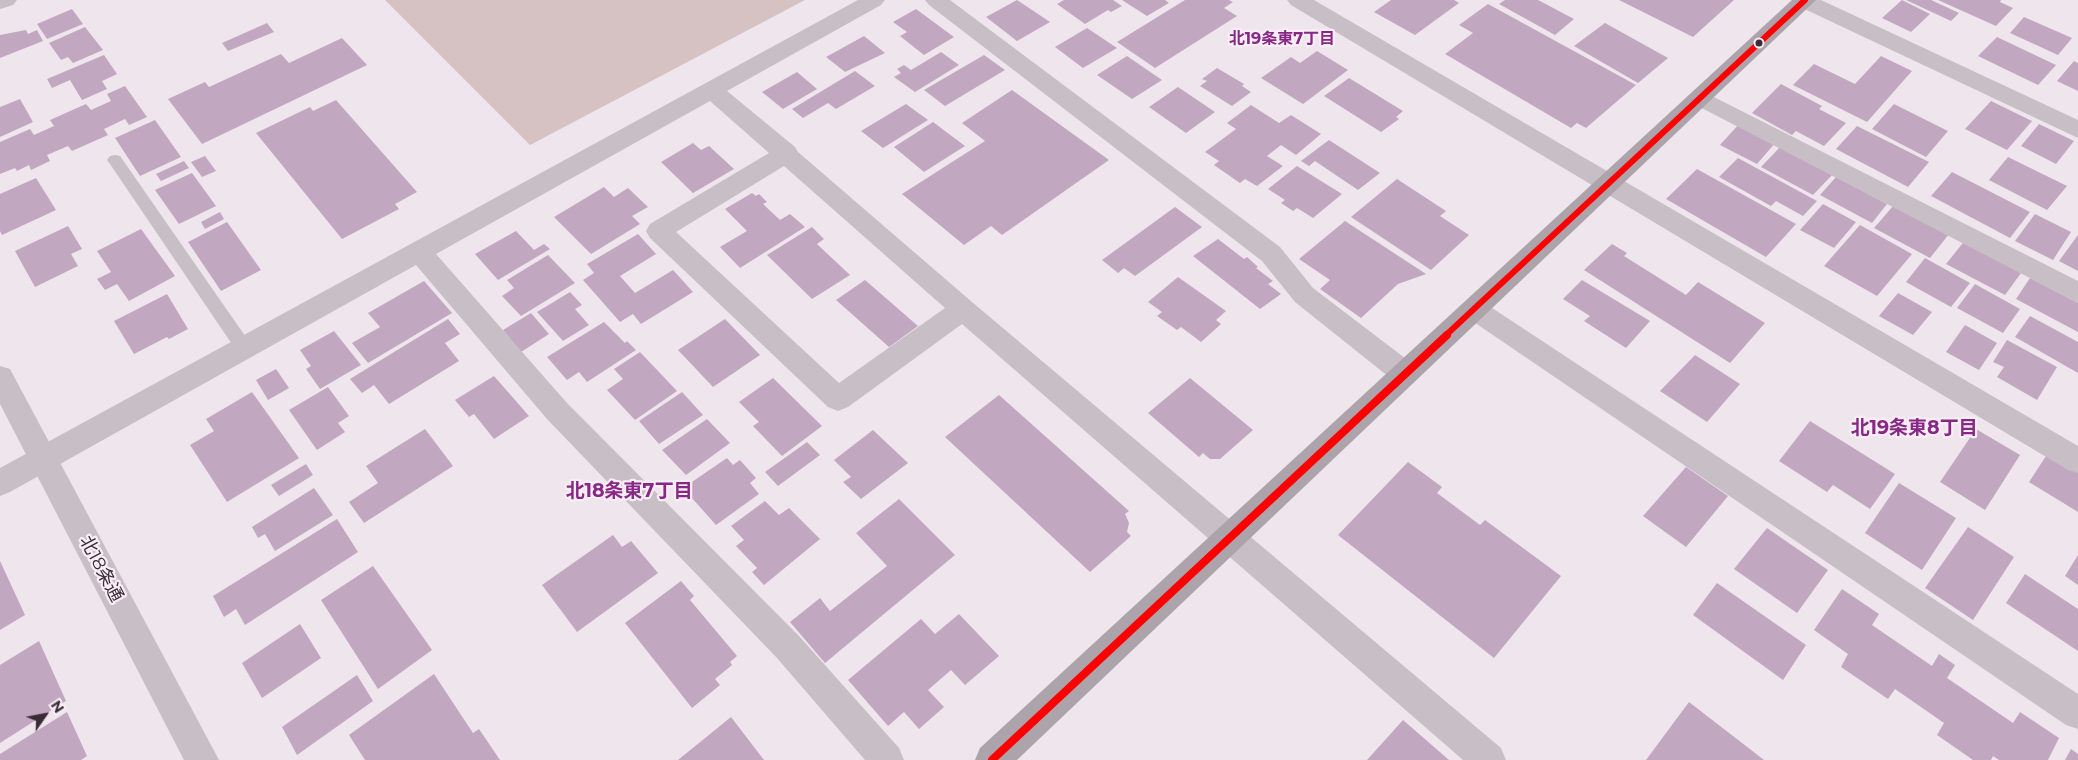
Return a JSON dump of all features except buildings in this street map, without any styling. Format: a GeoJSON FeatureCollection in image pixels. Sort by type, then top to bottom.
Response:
{"type":"FeatureCollection","features":[{"type":"Feature","properties":{"kind":"main road"},"geometry":{"type":"LineString","coordinates":[[992,760],[1805,0]]}},
{"type":"Feature","properties":{"kind":"street"},"geometry":{"type":"LineString","coordinates":[[0,2],[6,0]]}},
{"type":"Feature","properties":{"kind":"street"},"geometry":{"type":"LineString","coordinates":[[0,483],[874,0]]}},
{"type":"Feature","properties":{"kind":"street"},"geometry":{"type":"LineString","coordinates":[[936,0],[1271,254],[1304,295],[1404,373]]}},
{"type":"Feature","properties":{"kind":"street"},"geometry":{"type":"LineString","coordinates":[[1298,0],[2078,460]]}},
{"type":"Feature","properties":{"kind":"street"},"geometry":{"type":"LineString","coordinates":[[1805,0],[2078,130]]}},
{"type":"Feature","properties":{"kind":"street"},"geometry":{"type":"LineString","coordinates":[[712,90],[963,309],[1232,537],[1490,760]]}},
{"type":"Feature","properties":{"kind":"street"},"geometry":{"type":"LineString","coordinates":[[1700,98],[2078,293]]}},
{"type":"Feature","properties":{"kind":"street"},"geometry":{"type":"LineString","coordinates":[[786,153],[660,231],[838,399],[963,309]]}},
{"type":"Feature","properties":{"kind":"street"},"geometry":{"type":"LineString","coordinates":[[419,251],[558,411],[788,646],[887,760]]}},
{"type":"Feature","properties":{"kind":"street"},"geometry":{"type":"LineString","coordinates":[[1474,309],[2078,713]]}},
{"type":"Feature","properties":{"kind":"street","name":"北18条通"},"geometry":{"type":"LineString","coordinates":[[0,378],[202,760]]}},
{"type":"Feature","properties":{"kind":"lane"},"geometry":{"type":"LineString","coordinates":[[115,160],[244,348]]}},
{"type":"Feature","properties":{"kind":"shaded area"},"geometry":{"type":"Polygon","coordinates":[[[385,0],[805,0],[530,145],[385,0]]]}},
{"type":"Feature","properties":{"kind":"transit line"},"geometry":{"type":"LineString","coordinates":[[992,760],[1805,0]]}},
{"type":"Feature","properties":{"kind":"district","name":"北19条東7丁目"},"geometry":{"type":"Point","coordinates":[1282,39]}},
{"type":"Feature","properties":{"kind":"district","name":"北19条東8丁目"},"geometry":{"type":"Point","coordinates":[1914,428]}},
{"type":"Feature","properties":{"kind":"district","name":"北18条東7丁目"},"geometry":{"type":"Point","coordinates":[629,491]}}]}
